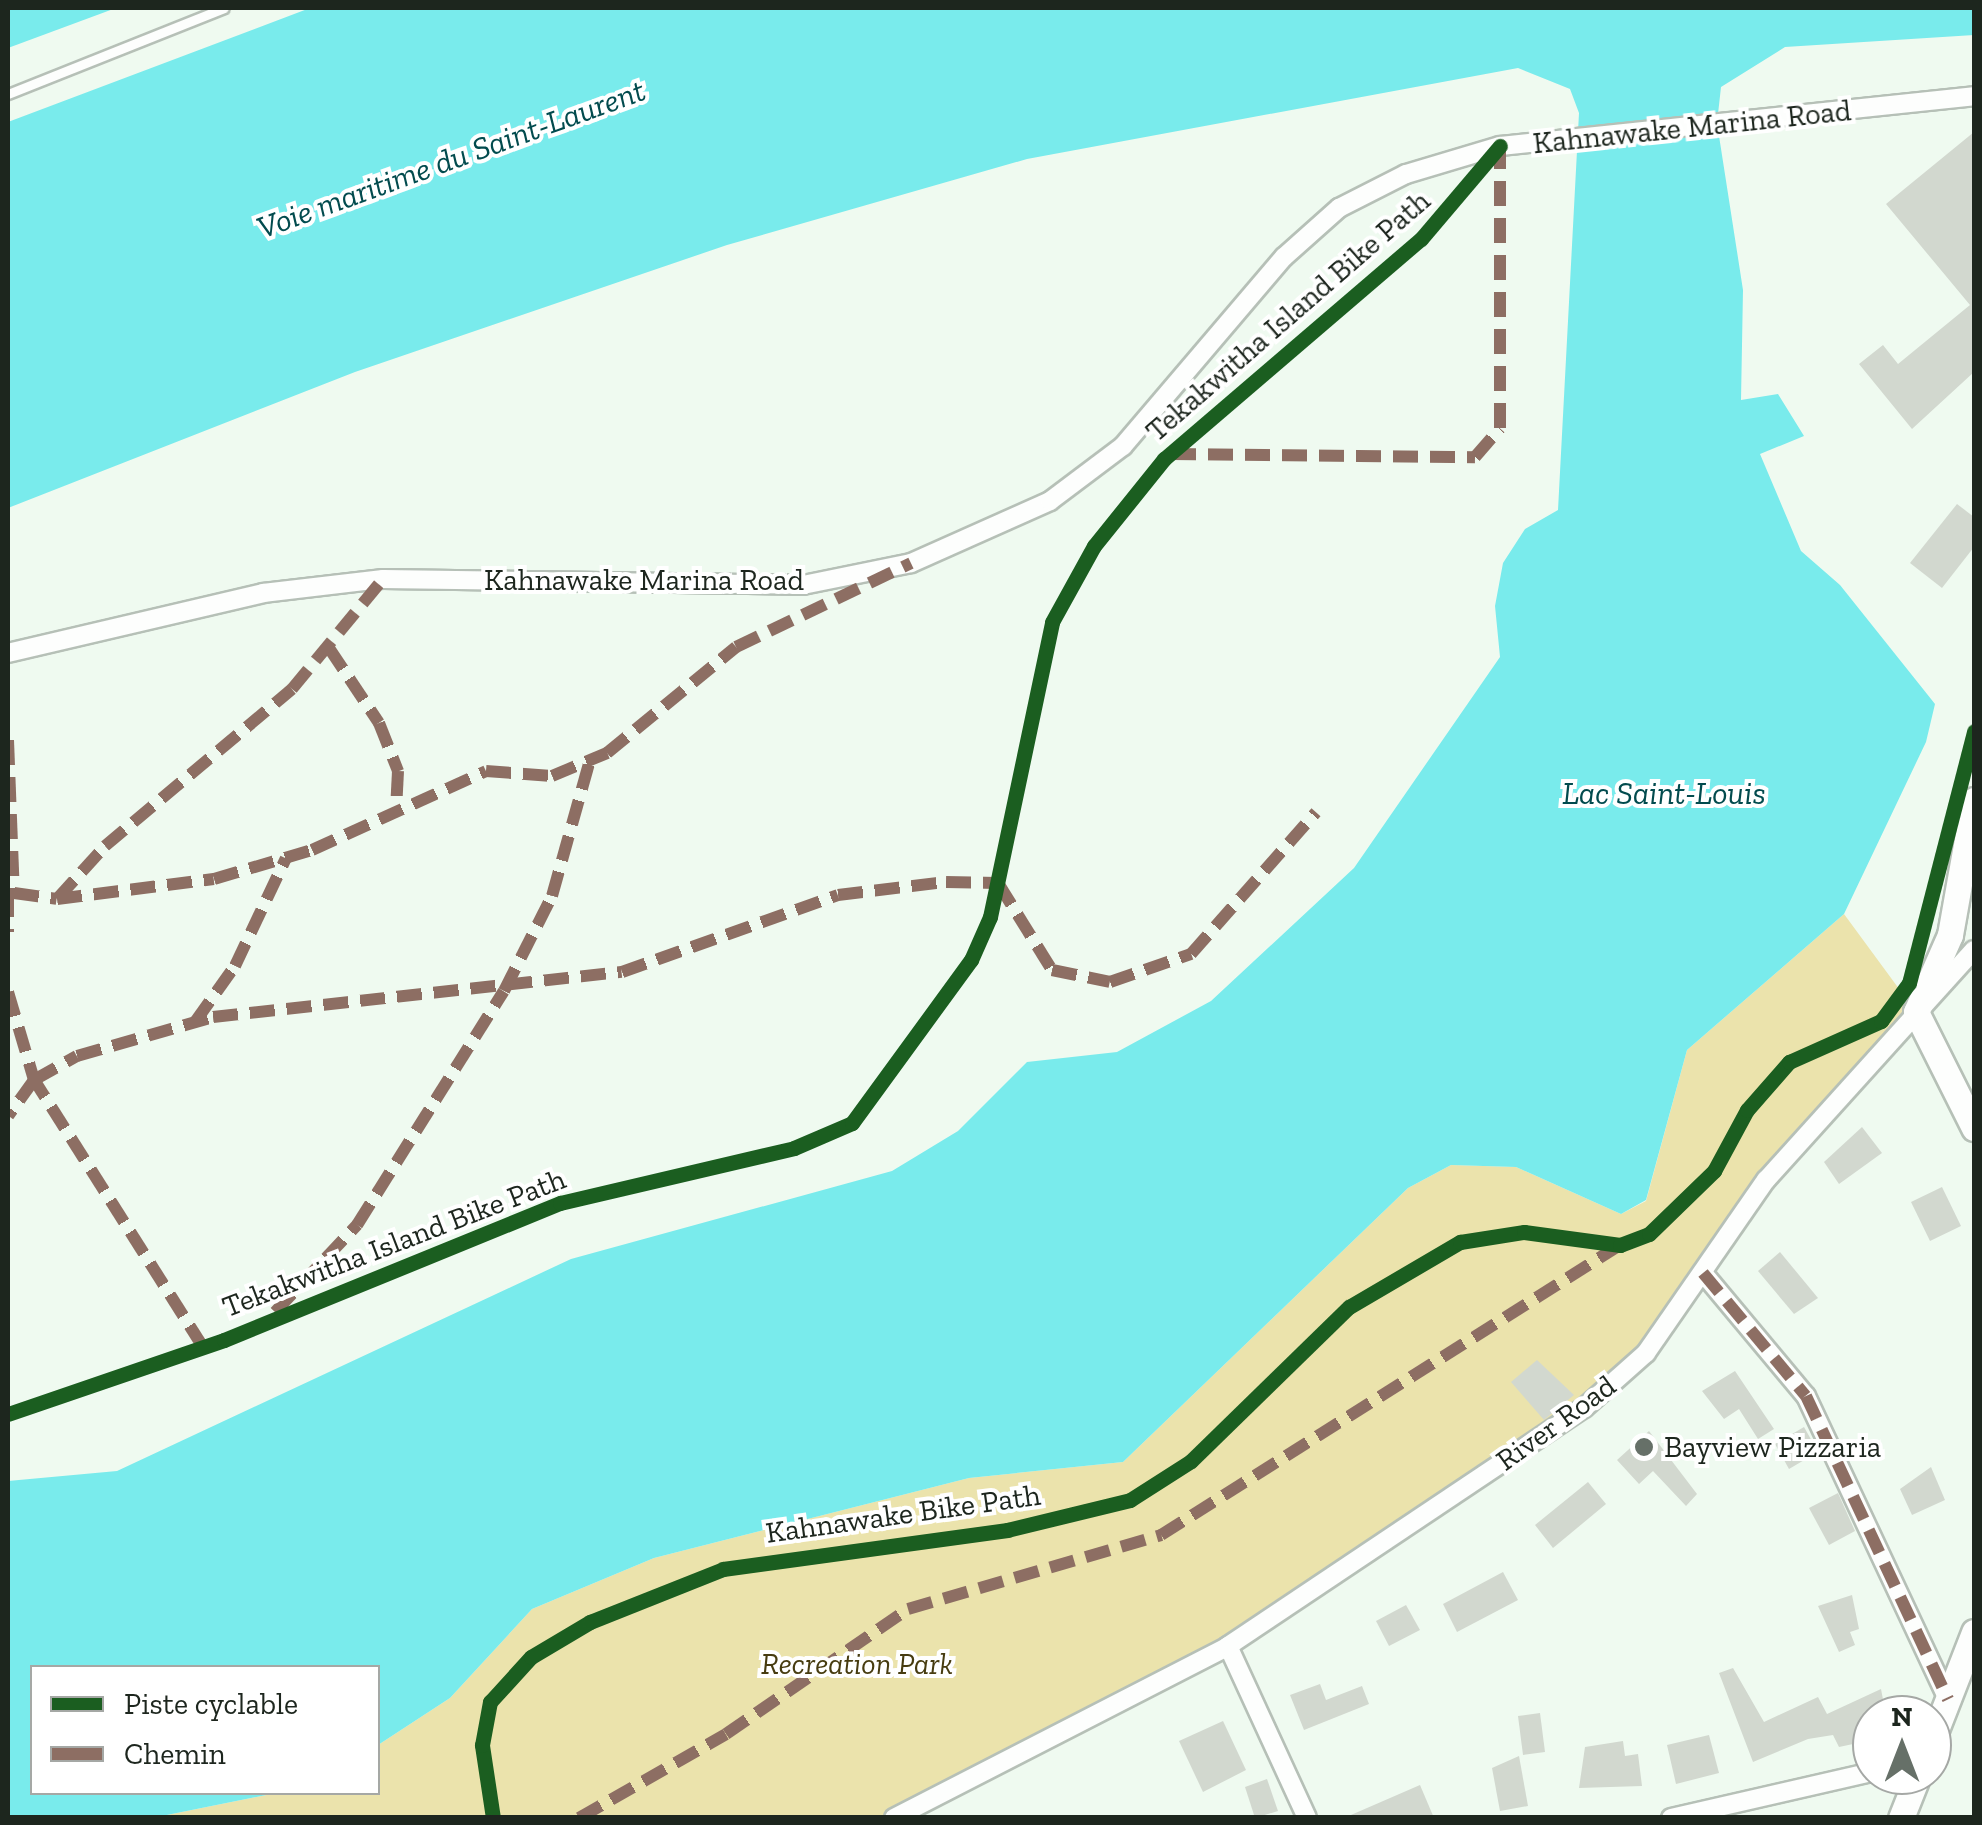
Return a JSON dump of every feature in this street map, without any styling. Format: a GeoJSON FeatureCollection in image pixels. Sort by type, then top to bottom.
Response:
{"type":"FeatureCollection","features":[{"type":"Feature","properties":{"kind":"street","name":"Kahnawake Marina Road"},"geometry":{"type":"LineString","coordinates":[[8,653],[263,594],[383,580],[802,584],[911,562],[1050,501],[1123,446],[1284,257],[1339,208],[1406,174],[1532,143],[1974,96]]}},
{"type":"Feature","properties":{"kind":"street","name":"River Road"},"geometry":{"type":"LineString","coordinates":[[894,1818],[1228,1646],[1584,1408],[1646,1353],[1766,1180],[1916,1012],[1950,936],[1974,800]]}},
{"type":"Feature","properties":{"kind":"street"},"geometry":{"type":"LineString","coordinates":[[1974,950],[1916,1012],[1974,1128]]}},
{"type":"Feature","properties":{"kind":"street"},"geometry":{"type":"LineString","coordinates":[[1703,1274],[1806,1396],[1946,1695]]}},
{"type":"Feature","properties":{"kind":"street"},"geometry":{"type":"LineString","coordinates":[[1966,1675],[1974,1632]]}},
{"type":"Feature","properties":{"kind":"street"},"geometry":{"type":"LineString","coordinates":[[1228,1646],[1306,1818]]}},
{"type":"Feature","properties":{"kind":"street"},"geometry":{"type":"LineString","coordinates":[[1671,1818],[1852,1777]]}},
{"type":"Feature","properties":{"kind":"lane"},"geometry":{"type":"LineString","coordinates":[[8,94],[224,8]]}},
{"type":"Feature","properties":{"kind":"green space","name":"Recreation Park"},"geometry":{"type":"Polygon","coordinates":[[[1844,914],[1916,1012],[1766,1180],[1646,1353],[1584,1408],[1228,1646],[894,1817],[152,1818],[266,1795],[380,1795],[380,1744],[450,1698],[532,1609],[654,1558],[969,1478],[1123,1462],[1408,1188],[1451,1165],[1516,1167],[1621,1214],[1646,1201],[1687,1050],[1844,914]]]}},
{"type":"Feature","properties":{"kind":"water"},"geometry":{"type":"Polygon","coordinates":[[[8,8],[116,8],[8,48],[8,8]]]}},
{"type":"Feature","properties":{"kind":"water","name":"Lac Saint-Louis"},"geometry":{"type":"Polygon","coordinates":[[[310,8],[1974,8],[1974,35],[1785,47],[1721,87],[1717,123],[1743,290],[1741,400],[1778,394],[1804,436],[1760,454],[1801,551],[1840,585],[1935,704],[1926,742],[1844,914],[1687,1050],[1646,1200],[1621,1214],[1516,1167],[1451,1165],[1408,1188],[1123,1462],[969,1478],[654,1558],[532,1609],[450,1698],[380,1744],[380,1665],[30,1665],[30,1795],[266,1795],[152,1818],[8,1817],[8,1481],[117,1471],[571,1259],[892,1171],[958,1131],[1027,1062],[1117,1052],[1211,1001],[1354,868],[1500,657],[1495,606],[1503,563],[1525,529],[1558,510],[1579,113],[1570,89],[1518,68],[1027,159],[727,245],[355,372],[8,508],[8,122],[310,8]]]}},
{"type":"Feature","properties":{"kind":"building"},"geometry":{"type":"Polygon","coordinates":[[[1974,132],[1974,372],[1912,429],[1859,364],[1883,345],[1898,364],[1970,305],[1886,204],[1974,132]]]}},
{"type":"Feature","properties":{"kind":"building"},"geometry":{"type":"Polygon","coordinates":[[[1957,504],[1974,517],[1974,547],[1942,588],[1910,563],[1957,504]]]}},
{"type":"Feature","properties":{"kind":"building"},"geometry":{"type":"Polygon","coordinates":[[[1862,1127],[1882,1153],[1839,1184],[1824,1162],[1862,1127]]]}},
{"type":"Feature","properties":{"kind":"building"},"geometry":{"type":"Polygon","coordinates":[[[1942,1187],[1961,1226],[1930,1241],[1911,1202],[1942,1187]]]}},
{"type":"Feature","properties":{"kind":"building"},"geometry":{"type":"Polygon","coordinates":[[[1780,1252],[1818,1298],[1794,1314],[1758,1271],[1780,1252]]]}},
{"type":"Feature","properties":{"kind":"building"},"geometry":{"type":"Polygon","coordinates":[[[1537,1360],[1574,1395],[1544,1420],[1511,1382],[1537,1360]]]}},
{"type":"Feature","properties":{"kind":"building"},"geometry":{"type":"Polygon","coordinates":[[[1735,1371],[1774,1429],[1758,1439],[1739,1409],[1724,1419],[1702,1391],[1735,1371]]]}},
{"type":"Feature","properties":{"kind":"building"},"geometry":{"type":"Polygon","coordinates":[[[1804,1427],[1818,1452],[1789,1469],[1775,1444],[1804,1427]]]}},
{"type":"Feature","properties":{"kind":"building"},"geometry":{"type":"Polygon","coordinates":[[[1649,1431],[1697,1494],[1686,1506],[1653,1471],[1639,1484],[1617,1460],[1649,1431]]]}},
{"type":"Feature","properties":{"kind":"building"},"geometry":{"type":"Polygon","coordinates":[[[1931,1467],[1945,1500],[1912,1515],[1900,1489],[1931,1467]]]}},
{"type":"Feature","properties":{"kind":"building"},"geometry":{"type":"Polygon","coordinates":[[[1588,1482],[1606,1504],[1553,1548],[1535,1525],[1588,1482]]]}},
{"type":"Feature","properties":{"kind":"building"},"geometry":{"type":"Polygon","coordinates":[[[1838,1493],[1855,1531],[1829,1545],[1809,1508],[1838,1493]]]}},
{"type":"Feature","properties":{"kind":"building"},"geometry":{"type":"Polygon","coordinates":[[[1503,1572],[1518,1600],[1457,1632],[1443,1604],[1503,1572]]]}},
{"type":"Feature","properties":{"kind":"building"},"geometry":{"type":"Polygon","coordinates":[[[1852,1595],[1859,1629],[1850,1632],[1855,1645],[1839,1652],[1818,1606],[1852,1595]]]}},
{"type":"Feature","properties":{"kind":"building"},"geometry":{"type":"Polygon","coordinates":[[[1406,1605],[1420,1630],[1389,1646],[1376,1621],[1406,1605]]]}},
{"type":"Feature","properties":{"kind":"building"},"geometry":{"type":"Polygon","coordinates":[[[1733,1668],[1764,1722],[1818,1697],[1827,1714],[1852,1702],[1852,1744],[1839,1747],[1833,1735],[1808,1739],[1753,1762],[1719,1673],[1733,1668]]]}},
{"type":"Feature","properties":{"kind":"building"},"geometry":{"type":"Polygon","coordinates":[[[1320,1684],[1326,1700],[1362,1686],[1369,1704],[1304,1730],[1290,1695],[1320,1684]]]}},
{"type":"Feature","properties":{"kind":"building"},"geometry":{"type":"Polygon","coordinates":[[[1540,1713],[1545,1752],[1523,1755],[1518,1716],[1540,1713]]]}},
{"type":"Feature","properties":{"kind":"building"},"geometry":{"type":"Polygon","coordinates":[[[1223,1721],[1246,1770],[1203,1792],[1179,1741],[1223,1721]]]}},
{"type":"Feature","properties":{"kind":"building"},"geometry":{"type":"Polygon","coordinates":[[[1709,1735],[1719,1773],[1676,1784],[1667,1745],[1709,1735]]]}},
{"type":"Feature","properties":{"kind":"building"},"geometry":{"type":"Polygon","coordinates":[[[1623,1741],[1625,1756],[1638,1754],[1642,1786],[1579,1788],[1585,1747],[1623,1741]]]}},
{"type":"Feature","properties":{"kind":"building"},"geometry":{"type":"Polygon","coordinates":[[[1519,1756],[1528,1806],[1500,1811],[1492,1768],[1519,1756]]]}},
{"type":"Feature","properties":{"kind":"building"},"geometry":{"type":"Polygon","coordinates":[[[1267,1779],[1278,1811],[1255,1818],[1245,1787],[1267,1779]]]}},
{"type":"Feature","properties":{"kind":"building"},"geometry":{"type":"Polygon","coordinates":[[[1420,1785],[1434,1818],[1344,1818],[1420,1785]]]}},
{"type":"Feature","properties":{"kind":"marked path"},"geometry":{"type":"LineString","coordinates":[[1171,454],[1475,457],[1500,428],[1500,146]]}},
{"type":"Feature","properties":{"kind":"marked path"},"geometry":{"type":"LineString","coordinates":[[8,740],[14,893],[57,899],[214,879],[312,850],[486,771],[552,776],[607,753],[736,647],[911,563]]}},
{"type":"Feature","properties":{"kind":"marked path"},"geometry":{"type":"LineString","coordinates":[[57,899],[105,846],[292,689],[383,579]]}},
{"type":"Feature","properties":{"kind":"marked path"},"geometry":{"type":"LineString","coordinates":[[329,648],[379,723],[398,771],[396,811]]}},
{"type":"Feature","properties":{"kind":"marked path"},"geometry":{"type":"LineString","coordinates":[[275,1312],[357,1225],[504,991],[552,896],[590,760]]}},
{"type":"Feature","properties":{"kind":"marked path"},"geometry":{"type":"LineString","coordinates":[[203,1347],[34,1080],[77,1056],[213,1017],[622,972],[838,895],[946,882],[998,883],[1052,970],[1110,982],[1191,954],[1316,812]]}},
{"type":"Feature","properties":{"kind":"marked path"},"geometry":{"type":"LineString","coordinates":[[195,1022],[235,966],[286,858]]}},
{"type":"Feature","properties":{"kind":"marked path"},"geometry":{"type":"LineString","coordinates":[[8,892],[8,932]]}},
{"type":"Feature","properties":{"kind":"marked path"},"geometry":{"type":"LineString","coordinates":[[8,992],[34,1080],[8,1116]]}},
{"type":"Feature","properties":{"kind":"marked path"},"geometry":{"type":"LineString","coordinates":[[579,1818],[726,1734],[908,1609],[1161,1535],[1620,1245]]}},
{"type":"Feature","properties":{"kind":"marked path"},"geometry":{"type":"LineString","coordinates":[[1703,1273],[1806,1396],[1946,1695]]}},
{"type":"Feature","properties":{"kind":"cycle path","name":"Tekakwitha Island Bike Path"},"geometry":{"type":"LineString","coordinates":[[8,1414],[224,1340],[560,1203],[794,1148],[852,1123],[971,960],[990,917],[1052,622],[1094,546],[1164,459],[1421,239],[1500,146]]}},
{"type":"Feature","properties":{"kind":"cycle path","name":"Kahnawake Bike Path"},"geometry":{"type":"LineString","coordinates":[[493,1818],[482,1745],[490,1702],[531,1657],[590,1622],[723,1569],[1007,1530],[1130,1500],[1191,1461],[1349,1307],[1460,1242],[1524,1232],[1620,1245],[1649,1234],[1714,1171],[1747,1110],[1789,1062],[1881,1021],[1909,983],[1974,731]]}},
{"type":"Feature","properties":{"kind":"place","name":"Bayview Pizzaria"},"geometry":{"type":"Point","coordinates":[1644,1447]}},
{"type":"Feature","properties":{"kind":"water label","name":"Voie maritime du Saint-Laurent"},"geometry":{"type":"Point","coordinates":[451,159]}}]}
